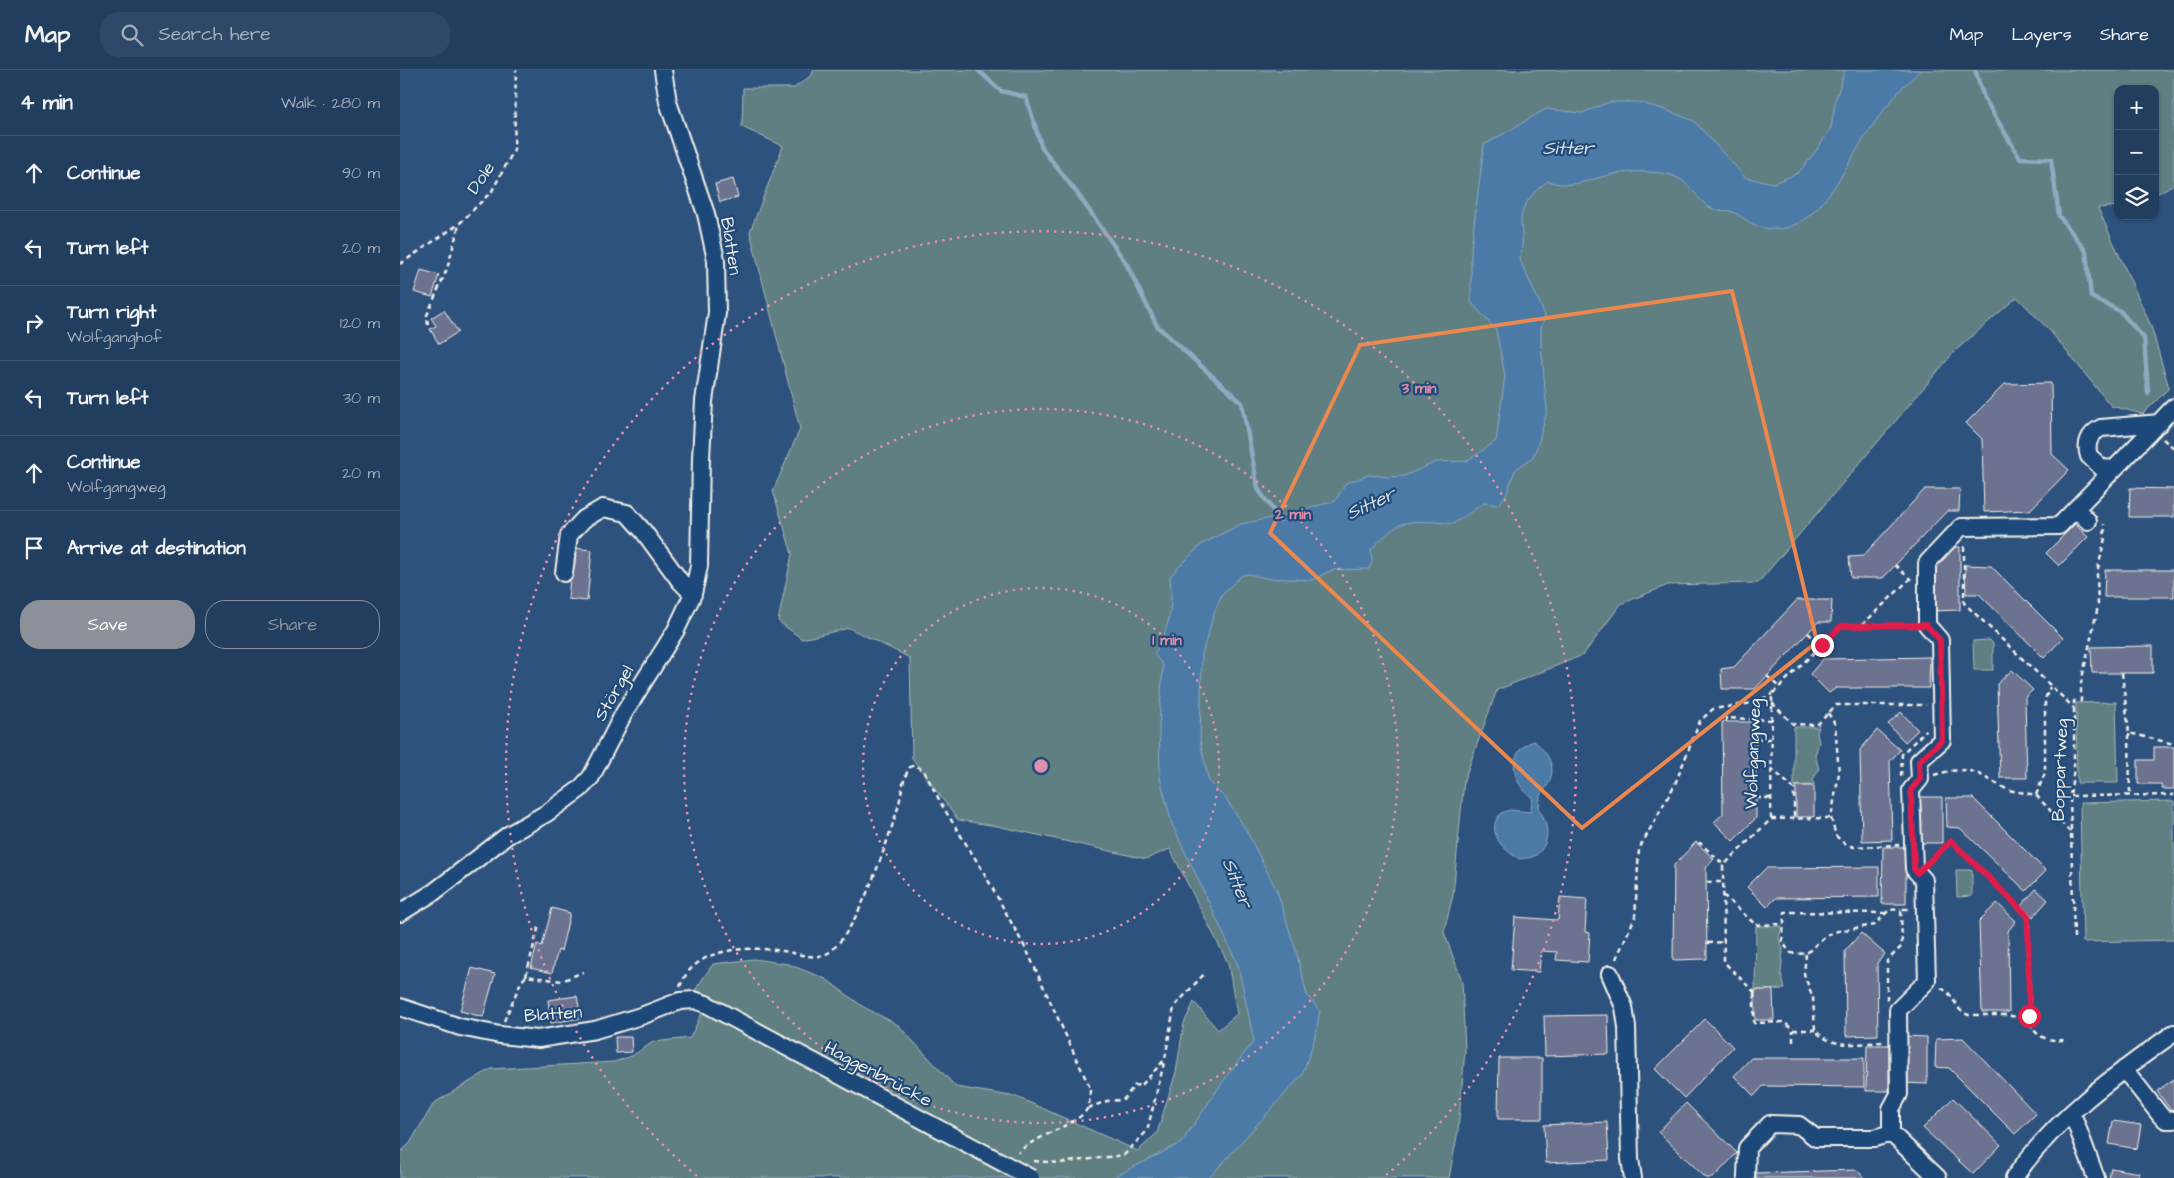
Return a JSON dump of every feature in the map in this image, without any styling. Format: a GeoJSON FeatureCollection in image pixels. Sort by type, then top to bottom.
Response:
{"type":"FeatureCollection","features":[{"type":"Feature","properties":{"kind":"street","name":"Blatten"},"geometry":{"type":"LineString","coordinates":[[663,70],[668,102],[706,214],[716,260],[717,313],[704,401]]}},
{"type":"Feature","properties":{"kind":"street","name":"Störgel"},"geometry":{"type":"LineString","coordinates":[[400,913],[434,892],[508,835],[547,812],[580,789],[596,769],[624,713],[676,630],[693,594],[699,566],[704,401]]}},
{"type":"Feature","properties":{"kind":"street"},"geometry":{"type":"LineString","coordinates":[[1938,1178],[1891,1133],[1891,1109],[1899,1094],[1898,1010],[1926,981],[1924,880],[1914,869],[1911,790],[1920,779],[1919,761],[1942,740],[1940,640],[1926,625],[1927,563],[1961,527],[2058,526],[2114,470],[2160,430],[2174,407]]}},
{"type":"Feature","properties":{"kind":"street"},"geometry":{"type":"LineString","coordinates":[[2114,470],[2102,468],[2089,456],[2088,443],[2095,431],[2101,428],[2160,430]]}},
{"type":"Feature","properties":{"kind":"street"},"geometry":{"type":"LineString","coordinates":[[564,572],[569,535],[584,519],[603,508],[627,513],[644,532],[680,581],[693,594]]}},
{"type":"Feature","properties":{"kind":"street"},"geometry":{"type":"LineString","coordinates":[[2076,509],[2095,519]]}},
{"type":"Feature","properties":{"kind":"street"},"geometry":{"type":"LineString","coordinates":[[1610,974],[1624,1007],[1627,1027],[1630,1159],[1633,1178]]}},
{"type":"Feature","properties":{"kind":"street","name":"Blatten"},"geometry":{"type":"LineString","coordinates":[[400,1007],[460,1028],[538,1039],[595,1030],[644,1015],[680,1000]]}},
{"type":"Feature","properties":{"kind":"street","name":"Haggenbrücke"},"geometry":{"type":"LineString","coordinates":[[680,1000],[694,1000],[706,1004],[1031,1178]]}},
{"type":"Feature","properties":{"kind":"street"},"geometry":{"type":"LineString","coordinates":[[2014,1178],[2042,1142],[2070,1114],[2124,1068],[2174,1033]]}},
{"type":"Feature","properties":{"kind":"street"},"geometry":{"type":"LineString","coordinates":[[2124,1068],[2161,1116],[2166,1120],[2174,1120]]}},
{"type":"Feature","properties":{"kind":"street"},"geometry":{"type":"LineString","coordinates":[[2070,1114],[2075,1121],[2096,1178]]}},
{"type":"Feature","properties":{"kind":"street"},"geometry":{"type":"LineString","coordinates":[[1746,1178],[1747,1148],[1770,1124],[1799,1124],[1816,1138],[1875,1138],[1891,1133]]}},
{"type":"Feature","properties":{"kind":"path","name":"Dole"},"geometry":{"type":"LineString","coordinates":[[400,264],[459,224],[492,191],[514,150],[516,70]]}},
{"type":"Feature","properties":{"kind":"path"},"geometry":{"type":"LineString","coordinates":[[428,325],[427,315],[447,269],[457,240],[459,224]]}},
{"type":"Feature","properties":{"kind":"path"},"geometry":{"type":"LineString","coordinates":[[2160,430],[2174,448]]}},
{"type":"Feature","properties":{"kind":"path","name":"Boppartweg"},"geometry":{"type":"LineString","coordinates":[[2074,938],[2070,796],[2074,768],[2074,701],[2081,701],[2081,683],[2098,606],[2098,573],[2105,538],[2104,523],[2095,519]]}},
{"type":"Feature","properties":{"kind":"path"},"geometry":{"type":"LineString","coordinates":[[1964,546],[1964,603],[2074,708]]}},
{"type":"Feature","properties":{"kind":"path"},"geometry":{"type":"LineString","coordinates":[[1862,625],[1927,563]]}},
{"type":"Feature","properties":{"kind":"path"},"geometry":{"type":"LineString","coordinates":[[1895,565],[1910,579]]}},
{"type":"Feature","properties":{"kind":"path","name":"Wolfgangweg"},"geometry":{"type":"LineString","coordinates":[[1724,865],[1771,819],[1772,694],[1841,626],[1926,625]]}},
{"type":"Feature","properties":{"kind":"path"},"geometry":{"type":"LineString","coordinates":[[1808,633],[1822,645]]}},
{"type":"Feature","properties":{"kind":"path"},"geometry":{"type":"LineString","coordinates":[[2122,673],[2129,733],[2130,795]]}},
{"type":"Feature","properties":{"kind":"path"},"geometry":{"type":"LineString","coordinates":[[1767,676],[1779,687]]}},
{"type":"Feature","properties":{"kind":"path"},"geometry":{"type":"LineString","coordinates":[[2036,795],[2045,773],[2045,698],[2050,687]]}},
{"type":"Feature","properties":{"kind":"path"},"geometry":{"type":"LineString","coordinates":[[1610,974],[1635,917],[1639,849],[1675,784],[1700,720],[1713,708],[1753,703],[1772,694]]}},
{"type":"Feature","properties":{"kind":"path"},"geometry":{"type":"LineString","coordinates":[[1772,704],[1792,724],[1817,725],[1836,705],[1941,704]]}},
{"type":"Feature","properties":{"kind":"path"},"geometry":{"type":"LineString","coordinates":[[1828,713],[1835,727],[1839,773],[1831,818],[1836,836],[1849,846],[1899,845]]}},
{"type":"Feature","properties":{"kind":"path"},"geometry":{"type":"LineString","coordinates":[[1726,722],[1726,718],[1772,720]]}},
{"type":"Feature","properties":{"kind":"path"},"geometry":{"type":"LineString","coordinates":[[2129,733],[2174,744]]}},
{"type":"Feature","properties":{"kind":"path"},"geometry":{"type":"LineString","coordinates":[[1756,739],[1772,739]]}},
{"type":"Feature","properties":{"kind":"path"},"geometry":{"type":"LineString","coordinates":[[680,1000],[681,984],[691,970],[708,956],[722,951],[769,950],[811,956],[826,954],[838,944],[854,921],[878,864],[898,808],[904,776],[910,767],[915,765],[924,771],[943,807],[984,871],[1028,954],[1085,1074],[1090,1088],[1088,1108]]}},
{"type":"Feature","properties":{"kind":"path"},"geometry":{"type":"LineString","coordinates":[[1772,768],[1795,789],[1794,818]]}},
{"type":"Feature","properties":{"kind":"path"},"geometry":{"type":"LineString","coordinates":[[1920,779],[1949,771],[1966,770],[1977,773],[2008,790],[2036,795],[2071,833]]}},
{"type":"Feature","properties":{"kind":"path"},"geometry":{"type":"LineString","coordinates":[[2070,796],[2174,795]]}},
{"type":"Feature","properties":{"kind":"path"},"geometry":{"type":"LineString","coordinates":[[1756,798],[1772,798]]}},
{"type":"Feature","properties":{"kind":"path"},"geometry":{"type":"LineString","coordinates":[[1771,819],[1831,818]]}},
{"type":"Feature","properties":{"kind":"path"},"geometry":{"type":"LineString","coordinates":[[1917,873],[1951,841],[2028,916],[2029,1019],[2032,1028],[2040,1037],[2064,1040]]}},
{"type":"Feature","properties":{"kind":"path"},"geometry":{"type":"LineString","coordinates":[[1698,844],[1700,843],[1724,865],[1724,962],[1754,992],[1754,1023],[1784,1022],[1793,1030],[1815,1030]]}},
{"type":"Feature","properties":{"kind":"path"},"geometry":{"type":"LineString","coordinates":[[1707,882],[1723,882]]}},
{"type":"Feature","properties":{"kind":"path"},"geometry":{"type":"LineString","coordinates":[[1723,895],[1756,925],[1784,924]]}},
{"type":"Feature","properties":{"kind":"path"},"geometry":{"type":"LineString","coordinates":[[1887,1042],[1832,1043],[1815,1030],[1812,998],[1804,974],[1806,954],[1828,934],[1875,925],[1889,910],[1910,909],[1910,901]]}},
{"type":"Feature","properties":{"kind":"path"},"geometry":{"type":"LineString","coordinates":[[1887,1006],[1887,961],[1902,946],[1901,909]]}},
{"type":"Feature","properties":{"kind":"path"},"geometry":{"type":"LineString","coordinates":[[1806,954],[1794,954],[1786,948],[1782,939],[1785,912],[1886,913]]}},
{"type":"Feature","properties":{"kind":"path"},"geometry":{"type":"LineString","coordinates":[[500,1035],[515,996],[526,976],[538,925]]}},
{"type":"Feature","properties":{"kind":"path"},"geometry":{"type":"LineString","coordinates":[[1707,943],[1723,942]]}},
{"type":"Feature","properties":{"kind":"path"},"geometry":{"type":"LineString","coordinates":[[526,976],[562,981],[583,972]]}},
{"type":"Feature","properties":{"kind":"path"},"geometry":{"type":"LineString","coordinates":[[1031,1161],[1059,1163],[1124,1155],[1147,1131],[1165,1059],[1174,1007],[1204,974]]}},
{"type":"Feature","properties":{"kind":"path"},"geometry":{"type":"LineString","coordinates":[[1942,989],[1948,992],[1960,1010],[1968,1015],[2005,1015],[2029,1019]]}},
{"type":"Feature","properties":{"kind":"path"},"geometry":{"type":"LineString","coordinates":[[1793,1030],[1793,1042]]}},
{"type":"Feature","properties":{"kind":"path"},"geometry":{"type":"LineString","coordinates":[[1016,1155],[1037,1139],[1077,1120],[1088,1108],[1107,1101],[1123,1100],[1135,1085],[1141,1086],[1165,1059]]}},
{"type":"Feature","properties":{"kind":"highlighted area"},"geometry":{"type":"Polygon","coordinates":[[[1732,291],[1817,642],[1582,828],[1270,533],[1360,345],[1732,291]]]}},
{"type":"Feature","properties":{"kind":"green space"},"geometry":{"type":"Polygon","coordinates":[[[813,70],[2174,70],[2174,184],[2159,193],[2159,85],[2114,85],[2114,206],[2098,208],[2151,326],[2169,388],[2143,414],[2111,406],[2051,332],[2017,297],[1955,351],[1758,583],[1668,585],[1621,604],[1583,655],[1497,690],[1464,780],[1453,895],[1444,932],[1462,981],[1465,1050],[1458,1131],[1449,1178],[400,1178],[400,1153],[410,1143],[434,1103],[491,1069],[614,1062],[632,1056],[653,1042],[690,1038],[708,1000],[695,990],[713,964],[754,959],[788,964],[826,979],[862,1006],[898,1025],[956,1087],[1017,1097],[1138,1151],[1157,1133],[1176,1072],[1184,1023],[1194,1002],[1218,1030],[1237,1014],[1228,963],[1170,849],[1146,859],[997,826],[958,820],[912,758],[910,658],[849,628],[802,639],[778,621],[792,554],[773,491],[800,429],[750,232],[783,146],[742,127],[743,88],[794,88],[812,75],[813,70]]]}},
{"type":"Feature","properties":{"kind":"green space"},"geometry":{"type":"Polygon","coordinates":[[[1990,640],[1993,644],[1993,670],[1974,670],[1973,641],[1990,640]]]}},
{"type":"Feature","properties":{"kind":"green space"},"geometry":{"type":"Polygon","coordinates":[[[2116,702],[2118,783],[2077,783],[2076,703],[2116,702]]]}},
{"type":"Feature","properties":{"kind":"green space"},"geometry":{"type":"Polygon","coordinates":[[[1794,727],[1819,727],[1817,733],[1819,742],[1815,755],[1819,769],[1813,780],[1814,785],[1794,786],[1794,727]]]}},
{"type":"Feature","properties":{"kind":"green space"},"geometry":{"type":"Polygon","coordinates":[[[2174,801],[2174,940],[2083,942],[2080,803],[2174,801]]]}},
{"type":"Feature","properties":{"kind":"green space"},"geometry":{"type":"Polygon","coordinates":[[[1956,870],[1972,870],[1972,896],[1957,897],[1956,870]]]}},
{"type":"Feature","properties":{"kind":"green space"},"geometry":{"type":"Polygon","coordinates":[[[1756,926],[1782,926],[1779,938],[1783,949],[1781,973],[1785,989],[1755,990],[1756,926]]]}},
{"type":"Feature","properties":{"kind":"water","name":"Sitter"},"geometry":{"type":"Polygon","coordinates":[[[1845,70],[1920,70],[1901,89],[1878,118],[1826,198],[1812,213],[1796,224],[1778,229],[1757,226],[1734,212],[1715,210],[1703,202],[1682,181],[1667,174],[1654,172],[1621,173],[1574,184],[1548,181],[1530,197],[1522,213],[1522,244],[1519,258],[1545,315],[1541,329],[1541,343],[1547,411],[1533,457],[1515,470],[1507,493],[1498,505],[1484,503],[1453,524],[1422,521],[1401,524],[1386,534],[1371,550],[1372,561],[1369,569],[1332,570],[1312,580],[1242,575],[1222,594],[1215,610],[1202,654],[1200,741],[1209,782],[1226,799],[1245,828],[1277,891],[1296,951],[1307,995],[1320,1011],[1314,1041],[1302,1075],[1209,1178],[1112,1178],[1181,1143],[1224,1080],[1254,1041],[1238,965],[1172,824],[1160,778],[1159,725],[1163,665],[1154,654],[1167,626],[1171,597],[1170,576],[1202,544],[1241,524],[1281,516],[1335,501],[1346,483],[1369,475],[1404,476],[1436,462],[1467,461],[1496,441],[1505,376],[1496,330],[1471,302],[1471,249],[1484,145],[1546,109],[1582,113],[1609,102],[1637,102],[1663,109],[1694,121],[1746,178],[1774,183],[1798,173],[1816,151],[1831,128],[1836,98],[1845,70]]]}},
{"type":"Feature","properties":{"kind":"water"},"geometry":{"type":"Polygon","coordinates":[[[1534,741],[1546,754],[1552,767],[1550,781],[1540,795],[1539,810],[1545,821],[1547,833],[1544,845],[1536,855],[1520,859],[1506,850],[1498,841],[1495,824],[1501,813],[1510,810],[1530,812],[1533,798],[1520,785],[1514,768],[1519,752],[1534,741]]]}},
{"type":"Feature","properties":{"kind":"building"},"geometry":{"type":"Polygon","coordinates":[[[733,179],[738,197],[720,202],[715,184],[733,179]]]}},
{"type":"Feature","properties":{"kind":"building"},"geometry":{"type":"Polygon","coordinates":[[[421,270],[439,275],[432,297],[414,292],[421,270]]]}},
{"type":"Feature","properties":{"kind":"building"},"geometry":{"type":"Polygon","coordinates":[[[444,310],[458,332],[439,344],[430,329],[436,326],[431,318],[444,310]]]}},
{"type":"Feature","properties":{"kind":"building"},"geometry":{"type":"Polygon","coordinates":[[[2051,383],[2052,454],[2069,470],[2030,510],[1984,512],[1982,439],[1966,423],[2005,384],[2051,383]]]}},
{"type":"Feature","properties":{"kind":"building"},"geometry":{"type":"Polygon","coordinates":[[[2130,488],[2174,489],[2174,517],[2129,517],[2130,488]]]}},
{"type":"Feature","properties":{"kind":"building"},"geometry":{"type":"Polygon","coordinates":[[[1925,489],[1960,489],[1959,511],[1947,511],[1883,578],[1851,578],[1849,557],[1863,556],[1925,489]]]}},
{"type":"Feature","properties":{"kind":"building"},"geometry":{"type":"Polygon","coordinates":[[[2075,524],[2088,537],[2059,566],[2046,553],[2075,524]]]}},
{"type":"Feature","properties":{"kind":"building"},"geometry":{"type":"Polygon","coordinates":[[[1948,547],[1960,547],[1960,610],[1931,611],[1931,565],[1942,553],[1948,553],[1948,547]]]}},
{"type":"Feature","properties":{"kind":"building"},"geometry":{"type":"Polygon","coordinates":[[[573,548],[592,550],[587,601],[568,599],[573,548]]]}},
{"type":"Feature","properties":{"kind":"building"},"geometry":{"type":"Polygon","coordinates":[[[1965,565],[1991,566],[2063,638],[2044,658],[1979,594],[1966,594],[1965,565]]]}},
{"type":"Feature","properties":{"kind":"building"},"geometry":{"type":"Polygon","coordinates":[[[2105,570],[2174,570],[2174,597],[2104,597],[2105,570]]]}},
{"type":"Feature","properties":{"kind":"building"},"geometry":{"type":"Polygon","coordinates":[[[1797,600],[1832,600],[1831,622],[1818,622],[1755,689],[1722,689],[1721,669],[1734,667],[1797,600]]]}},
{"type":"Feature","properties":{"kind":"building"},"geometry":{"type":"Polygon","coordinates":[[[2153,646],[2153,673],[2092,673],[2091,647],[2153,646]]]}},
{"type":"Feature","properties":{"kind":"building"},"geometry":{"type":"Polygon","coordinates":[[[1930,657],[1929,688],[1836,688],[1829,693],[1810,674],[1823,659],[1930,657]]]}},
{"type":"Feature","properties":{"kind":"building"},"geometry":{"type":"Polygon","coordinates":[[[2012,670],[2033,690],[2025,697],[2027,778],[2000,778],[1997,684],[2012,670]]]}},
{"type":"Feature","properties":{"kind":"building"},"geometry":{"type":"Polygon","coordinates":[[[1901,712],[1918,730],[1905,742],[1888,724],[1901,712]]]}},
{"type":"Feature","properties":{"kind":"building"},"geometry":{"type":"Polygon","coordinates":[[[1722,722],[1756,722],[1756,818],[1733,841],[1714,822],[1723,814],[1722,722]]]}},
{"type":"Feature","properties":{"kind":"building"},"geometry":{"type":"Polygon","coordinates":[[[1877,730],[1900,750],[1890,761],[1892,840],[1862,841],[1860,750],[1877,730]]]}},
{"type":"Feature","properties":{"kind":"building"},"geometry":{"type":"Polygon","coordinates":[[[2154,747],[2174,747],[2174,789],[2162,789],[2161,784],[2138,784],[2138,760],[2154,760],[2154,747]]]}},
{"type":"Feature","properties":{"kind":"building"},"geometry":{"type":"Polygon","coordinates":[[[1796,786],[1814,786],[1814,817],[1796,817],[1796,786]]]}},
{"type":"Feature","properties":{"kind":"building"},"geometry":{"type":"Polygon","coordinates":[[[1919,797],[1942,797],[1942,843],[1920,843],[1919,797]]]}},
{"type":"Feature","properties":{"kind":"building"},"geometry":{"type":"Polygon","coordinates":[[[1946,798],[1973,798],[2046,871],[2026,891],[1960,828],[1947,827],[1946,798]]]}},
{"type":"Feature","properties":{"kind":"building"},"geometry":{"type":"Polygon","coordinates":[[[1696,842],[1714,859],[1706,868],[1707,959],[1673,960],[1674,865],[1696,842]]]}},
{"type":"Feature","properties":{"kind":"building"},"geometry":{"type":"Polygon","coordinates":[[[1883,847],[1906,847],[1906,904],[1882,904],[1883,847]]]}},
{"type":"Feature","properties":{"kind":"building"},"geometry":{"type":"Polygon","coordinates":[[[1879,867],[1879,897],[1776,898],[1767,907],[1747,887],[1766,868],[1879,867]]]}},
{"type":"Feature","properties":{"kind":"building"},"geometry":{"type":"Polygon","coordinates":[[[2036,889],[2048,900],[2033,917],[2021,906],[2036,889]]]}},
{"type":"Feature","properties":{"kind":"building"},"geometry":{"type":"Polygon","coordinates":[[[1560,897],[1587,899],[1585,932],[1590,933],[1588,962],[1556,960],[1557,952],[1541,951],[1539,972],[1511,970],[1515,917],[1558,920],[1560,897]]]}},
{"type":"Feature","properties":{"kind":"building"},"geometry":{"type":"Polygon","coordinates":[[[1997,903],[2016,921],[2008,931],[2009,1012],[1982,1012],[1979,921],[1997,903]]]}},
{"type":"Feature","properties":{"kind":"building"},"geometry":{"type":"Polygon","coordinates":[[[552,908],[570,913],[561,951],[558,950],[552,973],[531,968],[537,944],[542,946],[552,908]]]}},
{"type":"Feature","properties":{"kind":"building"},"geometry":{"type":"Polygon","coordinates":[[[1861,933],[1885,954],[1877,963],[1878,1035],[1846,1036],[1845,951],[1861,933]]]}},
{"type":"Feature","properties":{"kind":"building"},"geometry":{"type":"Polygon","coordinates":[[[472,968],[495,974],[483,1017],[460,1011],[472,968]]]}},
{"type":"Feature","properties":{"kind":"building"},"geometry":{"type":"Polygon","coordinates":[[[1755,990],[1773,990],[1774,1020],[1755,1020],[1755,990]]]}},
{"type":"Feature","properties":{"kind":"building"},"geometry":{"type":"Polygon","coordinates":[[[577,996],[581,1018],[551,1023],[548,1000],[577,996]]]}},
{"type":"Feature","properties":{"kind":"building"},"geometry":{"type":"Polygon","coordinates":[[[1608,1015],[1609,1054],[1545,1056],[1544,1016],[1608,1015]]]}},
{"type":"Feature","properties":{"kind":"building"},"geometry":{"type":"Polygon","coordinates":[[[1705,1019],[1733,1047],[1684,1098],[1655,1069],[1705,1019]]]}},
{"type":"Feature","properties":{"kind":"building"},"geometry":{"type":"Polygon","coordinates":[[[1904,1036],[1927,1037],[1927,1084],[1902,1083],[1904,1036]]]}},
{"type":"Feature","properties":{"kind":"building"},"geometry":{"type":"Polygon","coordinates":[[[615,1037],[631,1037],[632,1052],[616,1053],[615,1037]]]}},
{"type":"Feature","properties":{"kind":"building"},"geometry":{"type":"Polygon","coordinates":[[[1963,1038],[2036,1114],[2015,1134],[1949,1068],[1935,1067],[1936,1039],[1963,1038]]]}},
{"type":"Feature","properties":{"kind":"building"},"geometry":{"type":"Polygon","coordinates":[[[1867,1045],[1889,1045],[1889,1091],[1866,1091],[1867,1045]]]}},
{"type":"Feature","properties":{"kind":"building"},"geometry":{"type":"Polygon","coordinates":[[[1499,1058],[1542,1058],[1542,1119],[1498,1119],[1499,1058]]]}},
{"type":"Feature","properties":{"kind":"building"},"geometry":{"type":"Polygon","coordinates":[[[1751,1058],[1864,1058],[1864,1087],[1763,1086],[1754,1096],[1734,1076],[1751,1058]]]}},
{"type":"Feature","properties":{"kind":"building"},"geometry":{"type":"Polygon","coordinates":[[[2174,1079],[2174,1111],[2172,1112],[2157,1091],[2174,1079]]]}},
{"type":"Feature","properties":{"kind":"building"},"geometry":{"type":"Polygon","coordinates":[[[1953,1098],[2001,1145],[1973,1174],[1923,1128],[1953,1098]]]}},
{"type":"Feature","properties":{"kind":"building"},"geometry":{"type":"Polygon","coordinates":[[[1686,1103],[1737,1153],[1713,1178],[1706,1178],[1658,1132],[1686,1103]]]}},
{"type":"Feature","properties":{"kind":"building"},"geometry":{"type":"Polygon","coordinates":[[[2113,1121],[2141,1125],[2137,1149],[2109,1144],[2113,1121]]]}},
{"type":"Feature","properties":{"kind":"building"},"geometry":{"type":"Polygon","coordinates":[[[1607,1122],[1609,1160],[1546,1163],[1544,1125],[1607,1122]]]}},
{"type":"Feature","properties":{"kind":"building"},"geometry":{"type":"Polygon","coordinates":[[[2111,1168],[2140,1173],[2139,1178],[2109,1178],[2111,1168]]]}},
{"type":"Feature","properties":{"kind":"building"},"geometry":{"type":"Polygon","coordinates":[[[1857,1170],[1864,1178],[1756,1178],[1756,1173],[1857,1170]]]}},
{"type":"Feature","properties":{"kind":"waterway"},"geometry":{"type":"LineString","coordinates":[[978,70],[1001,91],[1026,97],[1042,148],[1077,193],[1126,263],[1157,326],[1242,403],[1258,489],[1280,520]]}},
{"type":"Feature","properties":{"kind":"waterway"},"geometry":{"type":"LineString","coordinates":[[1975,70],[1984,98],[2020,158],[2051,159],[2059,216],[2086,251],[2091,297],[2120,311],[2144,338],[2148,393]]}},
{"type":"Feature","properties":{"kind":"route"},"geometry":{"type":"LineString","coordinates":[[1822,645],[1841,626],[1926,625],[1940,640],[1942,740],[1919,761],[1920,779],[1911,790],[1914,869],[1917,873],[1951,841],[2028,916],[2029,1016]]}}]}
